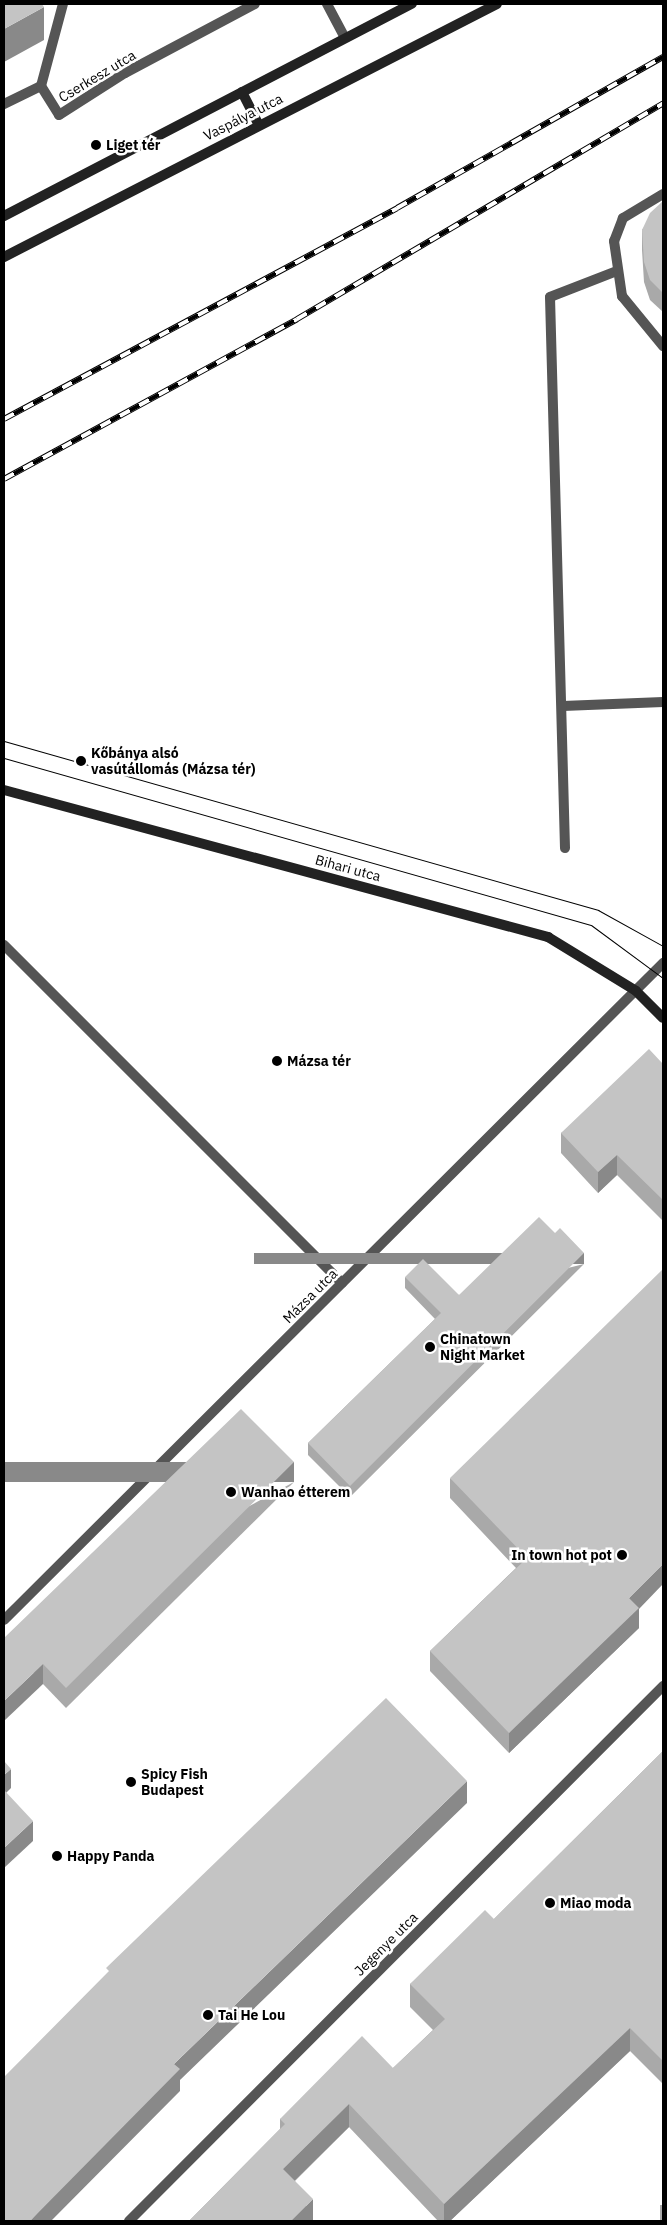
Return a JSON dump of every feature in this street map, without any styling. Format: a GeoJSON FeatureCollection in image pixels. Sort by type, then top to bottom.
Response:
{"type":"FeatureCollection","features":[{"type":"Feature","properties":{"kind":"main road","name":"Vaspálya utca"},"geometry":{"type":"LineString","coordinates":[[4,216],[412,4]]}},
{"type":"Feature","properties":{"kind":"main road","name":"Vaspálya utca"},"geometry":{"type":"LineString","coordinates":[[4,257],[259,124],[497,4]]}},
{"type":"Feature","properties":{"kind":"main road"},"geometry":{"type":"LineString","coordinates":[[242,92],[259,124]]}},
{"type":"Feature","properties":{"kind":"main road","name":"Bihari utca"},"geometry":{"type":"LineString","coordinates":[[4,790],[548,936],[636,991],[663,1018]]}},
{"type":"Feature","properties":{"kind":"street","name":"Cserkesz utca"},"geometry":{"type":"LineString","coordinates":[[63,4],[41,86],[59,115],[125,74],[255,4]]}},
{"type":"Feature","properties":{"kind":"street"},"geometry":{"type":"LineString","coordinates":[[327,4],[345,38]]}},
{"type":"Feature","properties":{"kind":"street"},"geometry":{"type":"LineString","coordinates":[[4,104],[41,86]]}},
{"type":"Feature","properties":{"kind":"street"},"geometry":{"type":"LineString","coordinates":[[663,194],[624,218],[614,241],[622,296],[663,346]]}},
{"type":"Feature","properties":{"kind":"street"},"geometry":{"type":"LineString","coordinates":[[565,848],[563,706],[550,297],[617,271]]}},
{"type":"Feature","properties":{"kind":"street"},"geometry":{"type":"LineString","coordinates":[[563,706],[663,702]]}},
{"type":"Feature","properties":{"kind":"street"},"geometry":{"type":"LineString","coordinates":[[4,946],[342,1283]]}},
{"type":"Feature","properties":{"kind":"street"},"geometry":{"type":"LineString","coordinates":[[636,991],[663,963]]}},
{"type":"Feature","properties":{"kind":"street","name":"Mázsa utca"},"geometry":{"type":"LineString","coordinates":[[4,1620],[636,991]]}},
{"type":"Feature","properties":{"kind":"street","name":"Jegenye utca"},"geometry":{"type":"LineString","coordinates":[[129,2221],[663,1686]]}},
{"type":"Feature","properties":{"kind":"building"},"geometry":{"type":"Polygon","coordinates":[[[4,4],[42,4],[44,7],[4,29],[4,4]]]}},
{"type":"Feature","properties":{"kind":"building"},"geometry":{"type":"Polygon","coordinates":[[[663,201],[663,293],[650,280],[644,262],[642,230],[650,213],[663,201]]]}},
{"type":"Feature","properties":{"kind":"building"},"geometry":{"type":"Polygon","coordinates":[[[649,1049],[663,1064],[663,1200],[617,1155],[598,1172],[561,1133],[649,1049]]]}},
{"type":"Feature","properties":{"kind":"building"},"geometry":{"type":"Polygon","coordinates":[[[539,1217],[555,1233],[560,1228],[584,1253],[350,1486],[308,1443],[441,1313],[405,1277],[423,1259],[459,1295],[539,1217]]]}},
{"type":"Feature","properties":{"kind":"building"},"geometry":{"type":"Polygon","coordinates":[[[663,1269],[663,1564],[629,1598],[639,1608],[509,1733],[430,1651],[527,1558],[450,1478],[663,1269]]]}},
{"type":"Feature","properties":{"kind":"building"},"geometry":{"type":"Polygon","coordinates":[[[241,1409],[294,1462],[66,1688],[43,1664],[4,1701],[4,1638],[241,1409]]]}},
{"type":"Feature","properties":{"kind":"building"},"geometry":{"type":"Polygon","coordinates":[[[386,1698],[467,1781],[174,2064],[180,2069],[30,2221],[4,2221],[4,2077],[109,1971],[106,1968],[386,1698]]]}},
{"type":"Feature","properties":{"kind":"building"},"geometry":{"type":"Polygon","coordinates":[[[663,1751],[663,2061],[630,2028],[444,2204],[349,2104],[283,2169],[313,2199],[291,2221],[189,2221],[285,2124],[280,2119],[362,2036],[393,2068],[445,2019],[410,1984],[485,1910],[494,1919],[663,1751]]]}},
{"type":"Feature","properties":{"kind":"building"},"geometry":{"type":"Polygon","coordinates":[[[4,1761],[11,1769],[4,1775],[4,1761]]]}},
{"type":"Feature","properties":{"kind":"building"},"geometry":{"type":"Polygon","coordinates":[[[4,1790],[33,1821],[4,1848],[4,1790]]]}},
{"type":"Feature","properties":{"kind":"tram line"},"geometry":{"type":"LineString","coordinates":[[4,741],[598,910],[663,946]]}},
{"type":"Feature","properties":{"kind":"tram line"},"geometry":{"type":"LineString","coordinates":[[4,758],[591,925],[663,978]]}},
{"type":"Feature","properties":{"kind":"railway"},"geometry":{"type":"LineString","coordinates":[[4,419],[397,208],[663,57]]}},
{"type":"Feature","properties":{"kind":"railway"},"geometry":{"type":"LineString","coordinates":[[4,479],[297,319],[663,103]]}},
{"type":"Feature","properties":{"kind":"place","name":"Liget tér"},"geometry":{"type":"Point","coordinates":[96,145]}},
{"type":"Feature","properties":{"kind":"place","name":"Kőbánya alsó vasútállomás (Mázsa tér)"},"geometry":{"type":"Point","coordinates":[81,761]}},
{"type":"Feature","properties":{"kind":"place","name":"Mázsa tér"},"geometry":{"type":"Point","coordinates":[277,1061]}},
{"type":"Feature","properties":{"kind":"place","name":"Chinatown Night Market"},"geometry":{"type":"Point","coordinates":[430,1347]}},
{"type":"Feature","properties":{"kind":"place","name":"Wanhao étterem"},"geometry":{"type":"Point","coordinates":[231,1492]}},
{"type":"Feature","properties":{"kind":"place","name":"In town hot pot"},"geometry":{"type":"Point","coordinates":[622,1555]}},
{"type":"Feature","properties":{"kind":"place","name":"Spicy Fish Budapest"},"geometry":{"type":"Point","coordinates":[131,1782]}},
{"type":"Feature","properties":{"kind":"place","name":"Happy Panda"},"geometry":{"type":"Point","coordinates":[57,1856]}},
{"type":"Feature","properties":{"kind":"place","name":"Miao moda"},"geometry":{"type":"Point","coordinates":[550,1903]}},
{"type":"Feature","properties":{"kind":"place","name":"Tai He Lou"},"geometry":{"type":"Point","coordinates":[208,2015]}}]}
